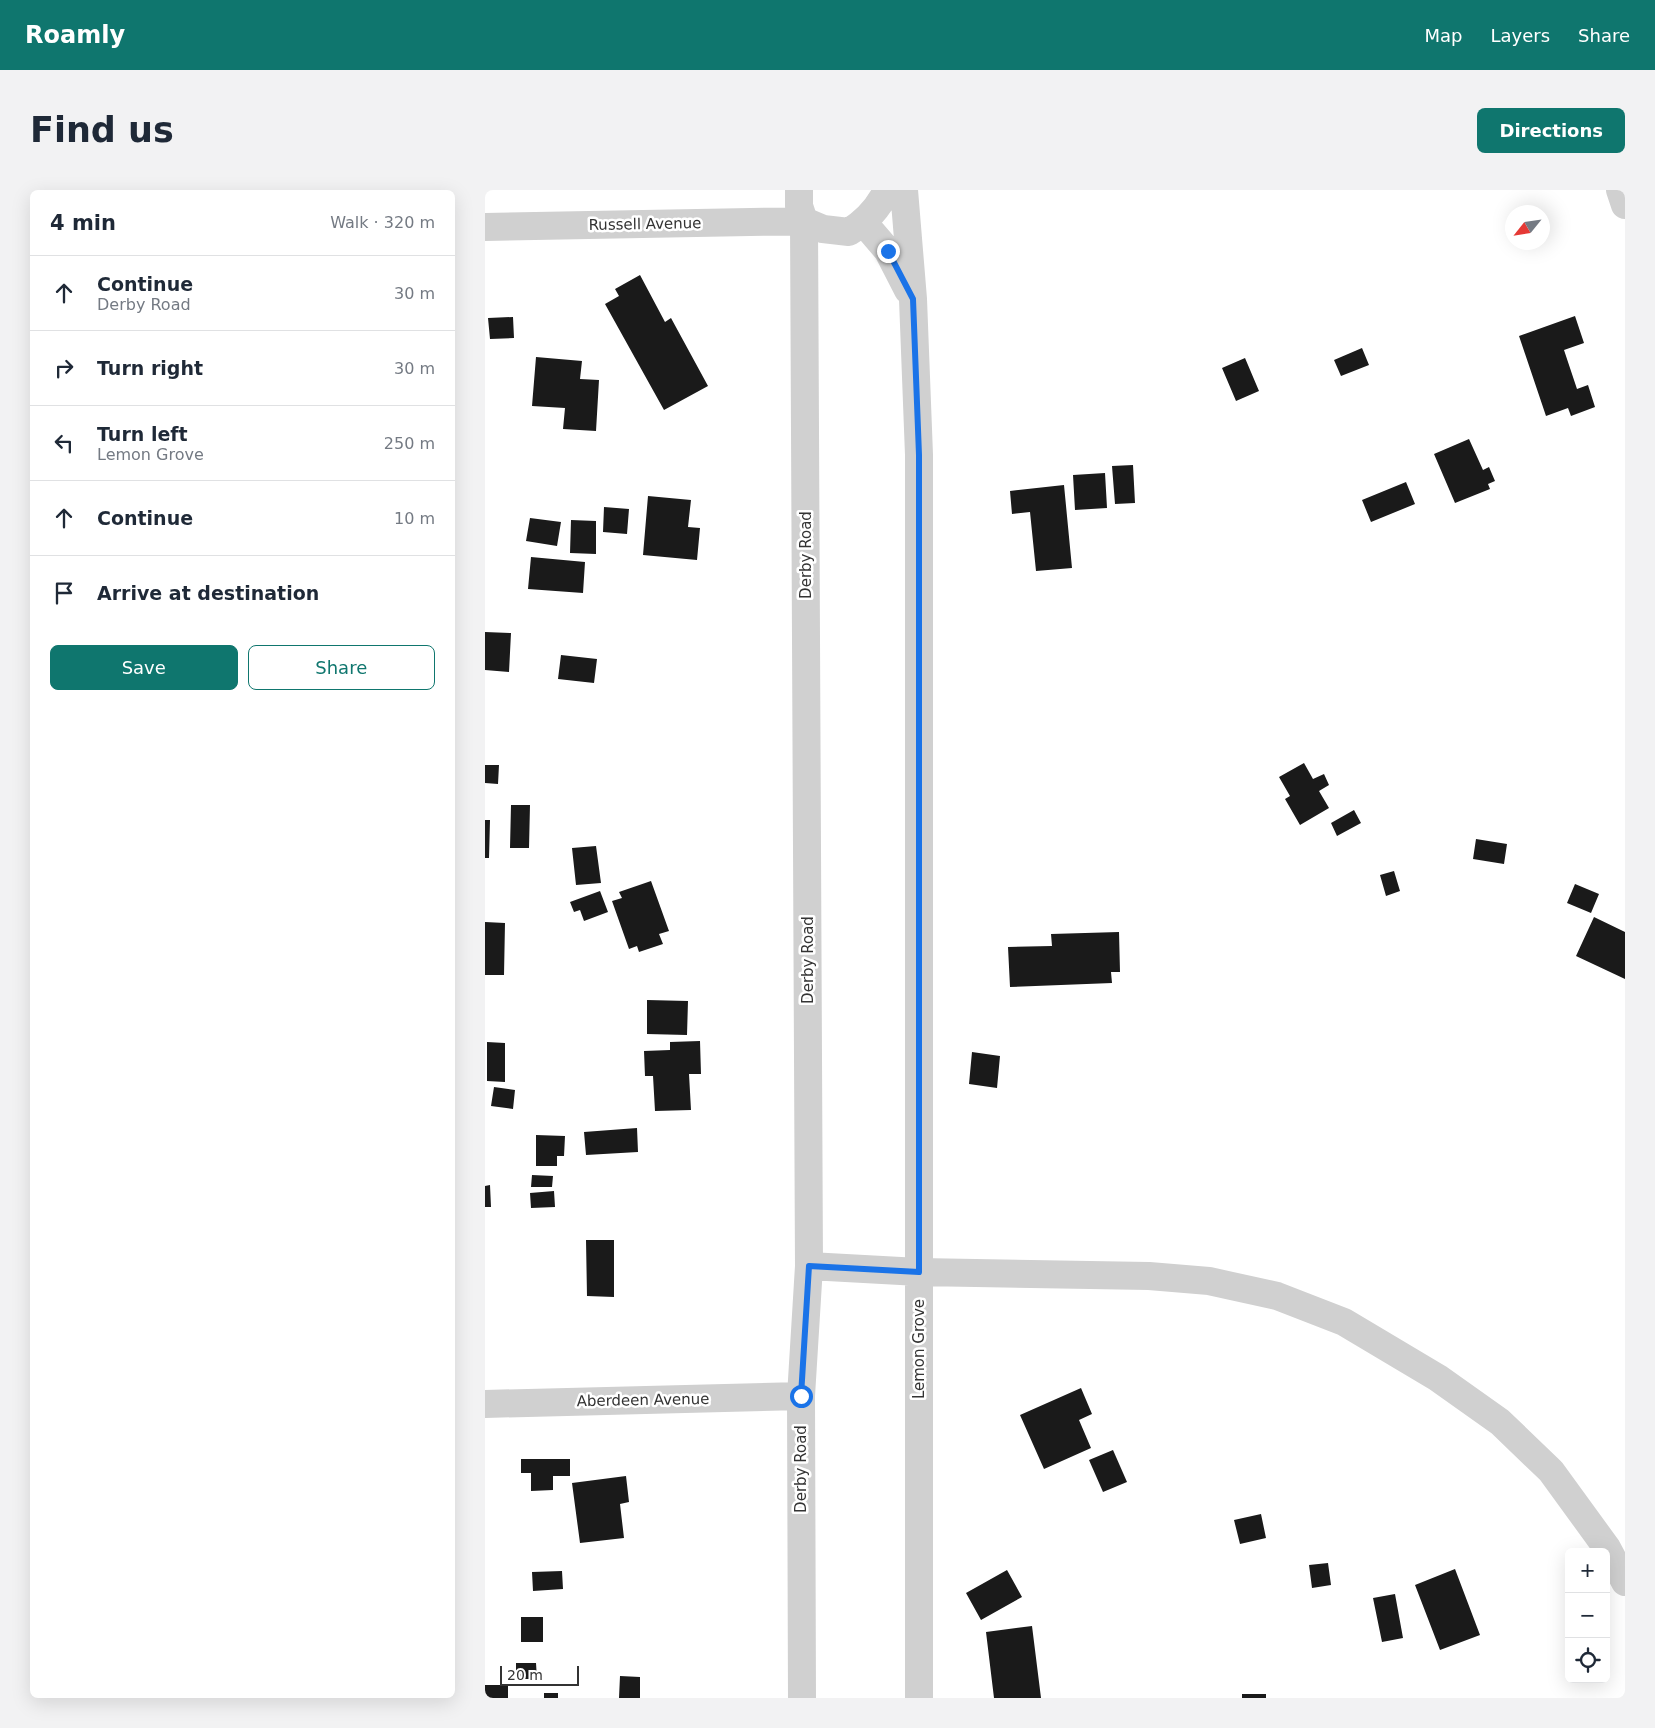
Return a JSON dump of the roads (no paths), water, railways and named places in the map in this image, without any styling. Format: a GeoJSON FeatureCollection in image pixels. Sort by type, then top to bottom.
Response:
{"type":"FeatureCollection","features":[{"type":"Feature","properties":{"kind":"street","name":"Derby Road"},"geometry":{"type":"LineString","coordinates":[[799,190],[799,206],[804,221],[809,1266],[801,1396],[802,1698]]}},
{"type":"Feature","properties":{"kind":"street"},"geometry":{"type":"LineString","coordinates":[[804,221],[823,229],[849,232],[864,223],[887,190]]}},
{"type":"Feature","properties":{"kind":"street","name":"Lemon Grove"},"geometry":{"type":"LineString","coordinates":[[904,190],[913,299],[919,455],[919,1698]]}},
{"type":"Feature","properties":{"kind":"street"},"geometry":{"type":"LineString","coordinates":[[1620,190],[1625,205]]}},
{"type":"Feature","properties":{"kind":"street","name":"Russell Avenue"},"geometry":{"type":"LineString","coordinates":[[485,227],[804,221]]}},
{"type":"Feature","properties":{"kind":"street"},"geometry":{"type":"LineString","coordinates":[[864,223],[888,251],[913,299]]}},
{"type":"Feature","properties":{"kind":"street"},"geometry":{"type":"LineString","coordinates":[[809,1266],[919,1272],[1149,1276],[1209,1281],[1277,1296],[1345,1322],[1438,1378],[1500,1422],[1551,1472],[1607,1548],[1625,1582]]}},
{"type":"Feature","properties":{"kind":"street","name":"Aberdeen Avenue"},"geometry":{"type":"LineString","coordinates":[[485,1404],[801,1396]]}}]}
